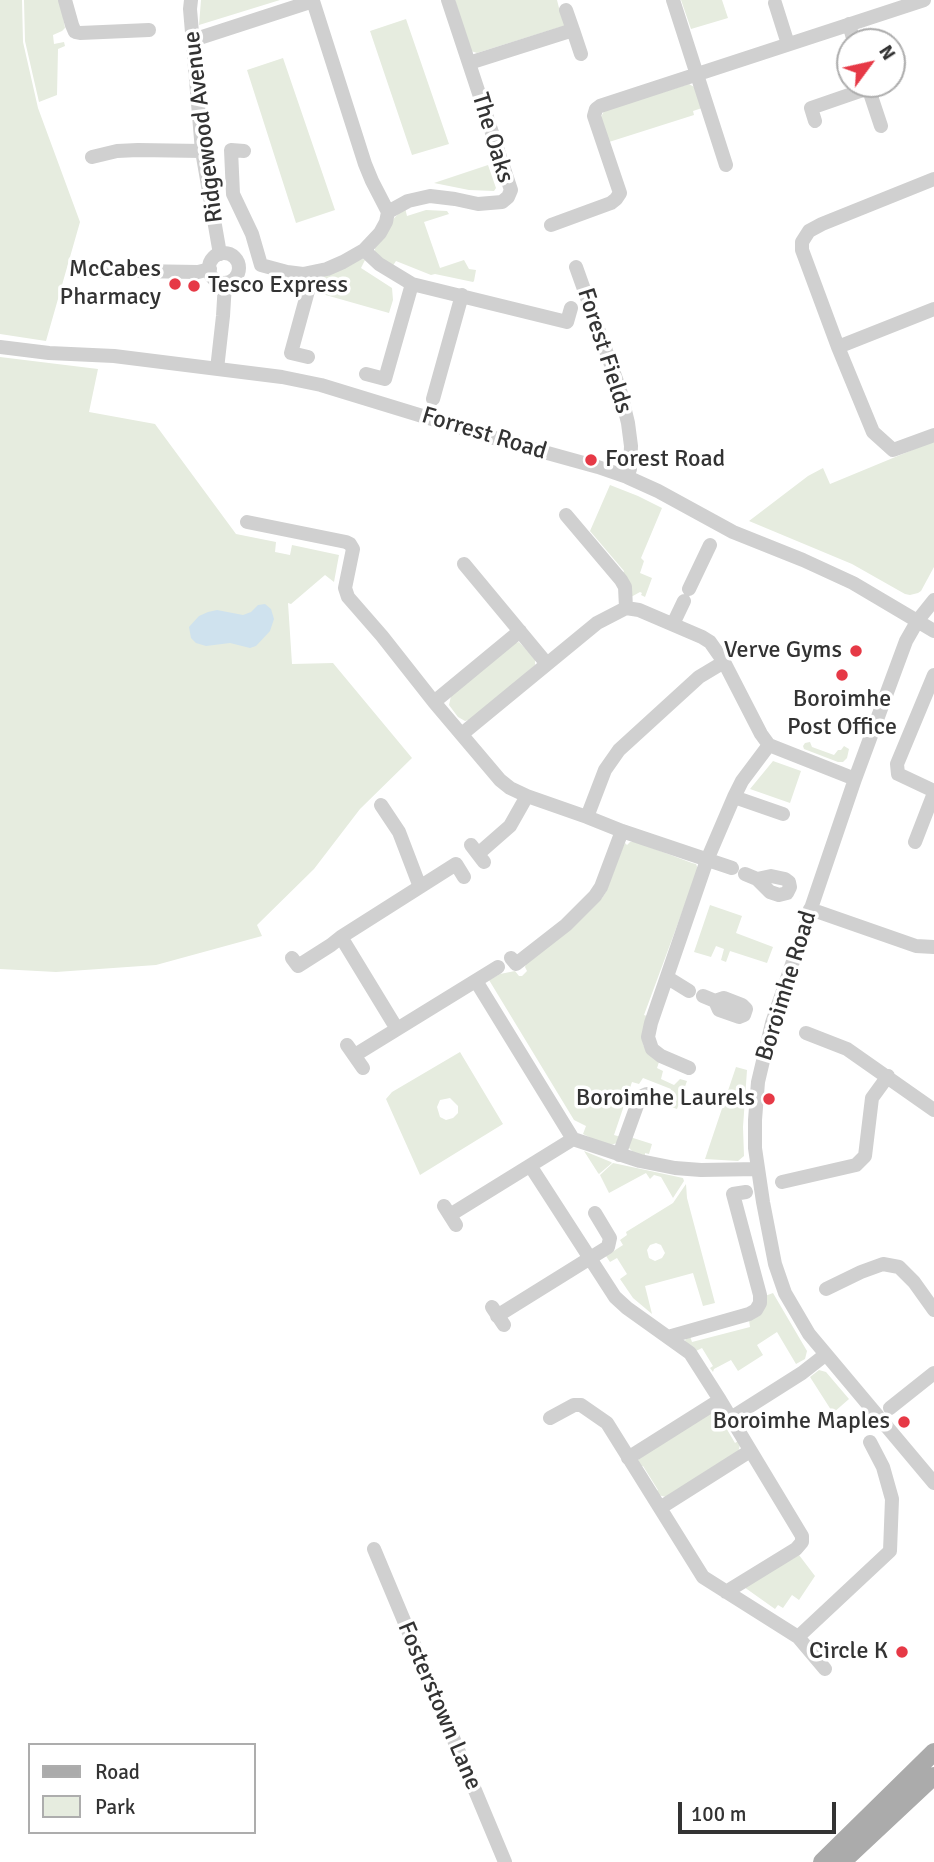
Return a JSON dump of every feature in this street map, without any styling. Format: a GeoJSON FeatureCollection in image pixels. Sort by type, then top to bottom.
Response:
{"type":"FeatureCollection","features":[{"type":"Feature","properties":{"kind":"main road"},"geometry":{"type":"LineString","coordinates":[[822,1862],[934,1752]]}},
{"type":"Feature","properties":{"kind":"main road"},"geometry":{"type":"LineString","coordinates":[[842,1862],[934,1776]]}},
{"type":"Feature","properties":{"kind":"street"},"geometry":{"type":"LineString","coordinates":[[65,0],[75,32],[149,30]]}},
{"type":"Feature","properties":{"kind":"street","name":"Ridgewood Avenue"},"geometry":{"type":"LineString","coordinates":[[191,0],[202,151],[220,254]]}},
{"type":"Feature","properties":{"kind":"street"},"geometry":{"type":"LineString","coordinates":[[193,40],[314,0],[365,163],[388,212],[380,233],[364,250],[327,269],[287,272],[261,265],[239,267]]}},
{"type":"Feature","properties":{"kind":"street","name":"The Oaks"},"geometry":{"type":"LineString","coordinates":[[388,212],[408,201],[430,196],[478,204],[502,202],[511,190],[448,0]]}},
{"type":"Feature","properties":{"kind":"street"},"geometry":{"type":"LineString","coordinates":[[673,0],[726,165]]}},
{"type":"Feature","properties":{"kind":"street"},"geometry":{"type":"LineString","coordinates":[[569,235],[558,222],[611,203],[617,200],[620,193],[594,116],[600,106],[924,0]]}},
{"type":"Feature","properties":{"kind":"street"},"geometry":{"type":"LineString","coordinates":[[775,3],[788,44]]}},
{"type":"Feature","properties":{"kind":"street"},"geometry":{"type":"LineString","coordinates":[[566,10],[581,54]]}},
{"type":"Feature","properties":{"kind":"street"},"geometry":{"type":"LineString","coordinates":[[849,24],[850,28]]}},
{"type":"Feature","properties":{"kind":"street"},"geometry":{"type":"LineString","coordinates":[[469,63],[573,30]]}},
{"type":"Feature","properties":{"kind":"street"},"geometry":{"type":"LineString","coordinates":[[815,121],[811,108],[837,98]]}},
{"type":"Feature","properties":{"kind":"street"},"geometry":{"type":"LineString","coordinates":[[872,98],[881,126]]}},
{"type":"Feature","properties":{"kind":"street"},"geometry":{"type":"LineString","coordinates":[[244,151],[231,150],[233,194],[252,234],[261,265]]}},
{"type":"Feature","properties":{"kind":"street"},"geometry":{"type":"LineString","coordinates":[[92,157],[117,151],[202,151]]}},
{"type":"Feature","properties":{"kind":"street"},"geometry":{"type":"LineString","coordinates":[[934,179],[822,224],[809,231],[802,242],[802,250],[873,432],[893,450],[934,435]]}},
{"type":"Feature","properties":{"kind":"street"},"geometry":{"type":"LineString","coordinates":[[364,250],[379,264],[412,284],[568,321],[571,308]]}},
{"type":"Feature","properties":{"kind":"street"},"geometry":{"type":"LineString","coordinates":[[220,254],[232,256],[239,267],[236,277],[225,283],[214,279],[210,269],[213,258],[220,254]]}},
{"type":"Feature","properties":{"kind":"street","name":"Forest Fields"},"geometry":{"type":"LineString","coordinates":[[576,267],[620,390],[631,446],[627,477]]}},
{"type":"Feature","properties":{"kind":"street"},"geometry":{"type":"LineString","coordinates":[[87,268],[114,271]]}},
{"type":"Feature","properties":{"kind":"street"},"geometry":{"type":"LineString","coordinates":[[135,271],[198,272],[210,269]]}},
{"type":"Feature","properties":{"kind":"street"},"geometry":{"type":"LineString","coordinates":[[307,357],[291,353],[311,279],[310,272]]}},
{"type":"Feature","properties":{"kind":"street"},"geometry":{"type":"LineString","coordinates":[[217,369],[225,283]]}},
{"type":"Feature","properties":{"kind":"street"},"geometry":{"type":"LineString","coordinates":[[366,374],[385,379],[412,284]]}},
{"type":"Feature","properties":{"kind":"street"},"geometry":{"type":"LineString","coordinates":[[433,399],[462,295]]}},
{"type":"Feature","properties":{"kind":"street"},"geometry":{"type":"LineString","coordinates":[[838,346],[934,309]]}},
{"type":"Feature","properties":{"kind":"street","name":"Forrest Road"},"geometry":{"type":"LineString","coordinates":[[0,347],[49,353],[114,356],[282,377],[321,385],[627,477],[733,532],[853,583],[934,631]]}},
{"type":"Feature","properties":{"kind":"street"},"geometry":{"type":"LineString","coordinates":[[566,515],[583,526],[621,580],[625,587],[626,608]]}},
{"type":"Feature","properties":{"kind":"street"},"geometry":{"type":"LineString","coordinates":[[247,522],[349,544],[353,549],[346,593],[434,702],[500,780],[510,788],[744,874]]}},
{"type":"Feature","properties":{"kind":"street"},"geometry":{"type":"LineString","coordinates":[[673,624],[710,544]]}},
{"type":"Feature","properties":{"kind":"street"},"geometry":{"type":"LineString","coordinates":[[464,564],[547,664]]}},
{"type":"Feature","properties":{"kind":"street","name":"Boroimhe Road"},"geometry":{"type":"LineString","coordinates":[[934,600],[906,641],[779,999],[760,1072],[755,1120],[755,1148],[765,1213],[779,1277],[795,1312],[825,1355],[934,1483]]}},
{"type":"Feature","properties":{"kind":"street"},"geometry":{"type":"LineString","coordinates":[[462,734],[597,623],[626,608],[639,610],[710,642],[724,662],[769,745],[855,779]]}},
{"type":"Feature","properties":{"kind":"street"},"geometry":{"type":"LineString","coordinates":[[434,702],[520,631]]}},
{"type":"Feature","properties":{"kind":"street"},"geometry":{"type":"LineString","coordinates":[[587,817],[605,770],[619,750],[699,677],[724,662]]}},
{"type":"Feature","properties":{"kind":"street"},"geometry":{"type":"LineString","coordinates":[[915,842],[934,792],[898,774],[897,764],[934,675]]}},
{"type":"Feature","properties":{"kind":"street"},"geometry":{"type":"LineString","coordinates":[[689,1068],[652,1049],[648,1037],[707,860],[742,781],[769,745]]}},
{"type":"Feature","properties":{"kind":"street"},"geometry":{"type":"LineString","coordinates":[[478,854],[510,826],[527,796]]}},
{"type":"Feature","properties":{"kind":"street"},"geometry":{"type":"LineString","coordinates":[[734,797],[783,814]]}},
{"type":"Feature","properties":{"kind":"street"},"geometry":{"type":"LineString","coordinates":[[380,805],[399,832],[420,887]]}},
{"type":"Feature","properties":{"kind":"street"},"geometry":{"type":"LineString","coordinates":[[516,965],[566,925],[595,896],[622,831]]}},
{"type":"Feature","properties":{"kind":"street"},"geometry":{"type":"LineString","coordinates":[[292,958],[298,967],[456,864],[464,877]]}},
{"type":"Feature","properties":{"kind":"street"},"geometry":{"type":"LineString","coordinates":[[810,909],[916,946],[934,947]]}},
{"type":"Feature","properties":{"kind":"street"},"geometry":{"type":"LineString","coordinates":[[341,937],[397,1029]]}},
{"type":"Feature","properties":{"kind":"street"},"geometry":{"type":"LineString","coordinates":[[355,1056],[498,967]]}},
{"type":"Feature","properties":{"kind":"street"},"geometry":{"type":"LineString","coordinates":[[667,978],[703,996]]}},
{"type":"Feature","properties":{"kind":"street"},"geometry":{"type":"LineString","coordinates":[[476,981],[573,1139],[619,1155],[676,1168],[711,1171],[758,1169]]}},
{"type":"Feature","properties":{"kind":"street"},"geometry":{"type":"LineString","coordinates":[[806,1033],[847,1049],[934,1110]]}},
{"type":"Feature","properties":{"kind":"street"},"geometry":{"type":"LineString","coordinates":[[782,1182],[856,1165],[865,1156],[872,1098],[888,1076]]}},
{"type":"Feature","properties":{"kind":"street"},"geometry":{"type":"LineString","coordinates":[[619,1155],[640,1097],[647,1094],[663,1100]]}},
{"type":"Feature","properties":{"kind":"street"},"geometry":{"type":"LineString","coordinates":[[450,1215],[573,1139]]}},
{"type":"Feature","properties":{"kind":"street"},"geometry":{"type":"LineString","coordinates":[[531,1167],[615,1297],[690,1353],[802,1536],[802,1542],[796,1549],[726,1592]]}},
{"type":"Feature","properties":{"kind":"street"},"geometry":{"type":"LineString","coordinates":[[668,1337],[749,1314],[756,1310],[760,1303],[733,1194],[746,1192]]}},
{"type":"Feature","properties":{"kind":"street"},"geometry":{"type":"LineString","coordinates":[[498,1316],[608,1247],[611,1238],[595,1213]]}},
{"type":"Feature","properties":{"kind":"street"},"geometry":{"type":"LineString","coordinates":[[826,1289],[883,1264],[899,1267],[934,1310]]}},
{"type":"Feature","properties":{"kind":"street"},"geometry":{"type":"LineString","coordinates":[[731,1418],[802,1373],[825,1355]]}},
{"type":"Feature","properties":{"kind":"street"},"geometry":{"type":"LineString","coordinates":[[890,1408],[934,1373]]}},
{"type":"Feature","properties":{"kind":"street"},"geometry":{"type":"LineString","coordinates":[[628,1458],[720,1400]]}},
{"type":"Feature","properties":{"kind":"street"},"geometry":{"type":"LineString","coordinates":[[550,1418],[568,1407],[581,1405],[607,1423],[703,1577],[798,1637],[825,1669]]}},
{"type":"Feature","properties":{"kind":"street"},"geometry":{"type":"LineString","coordinates":[[798,1637],[890,1551],[892,1499],[883,1467],[870,1443]]}},
{"type":"Feature","properties":{"kind":"street"},"geometry":{"type":"LineString","coordinates":[[660,1508],[750,1451]]}},
{"type":"Feature","properties":{"kind":"street","name":"Fosterstown Lane"},"geometry":{"type":"LineString","coordinates":[[374,1549],[505,1862]]}},
{"type":"Feature","properties":{"kind":"green space"},"geometry":{"type":"Polygon","coordinates":[[[0,0],[22,0],[23,42],[38,108],[80,222],[46,341],[0,334],[0,0]]]}},
{"type":"Feature","properties":{"kind":"green space"},"geometry":{"type":"Polygon","coordinates":[[[24,0],[60,0],[65,28],[53,35],[54,44],[64,42],[65,46],[58,49],[57,95],[39,102],[25,41],[24,0]]]}},
{"type":"Feature","properties":{"kind":"green space"},"geometry":{"type":"Polygon","coordinates":[[[201,0],[280,0],[199,25],[201,0]]]}},
{"type":"Feature","properties":{"kind":"green space"},"geometry":{"type":"Polygon","coordinates":[[[455,0],[557,0],[566,21],[564,26],[477,53],[471,51],[455,0]]]}},
{"type":"Feature","properties":{"kind":"green space"},"geometry":{"type":"Polygon","coordinates":[[[681,0],[722,0],[728,18],[691,29],[681,0]]]}},
{"type":"Feature","properties":{"kind":"green space"},"geometry":{"type":"Polygon","coordinates":[[[406,19],[449,144],[412,155],[370,31],[406,19]]]}},
{"type":"Feature","properties":{"kind":"green space"},"geometry":{"type":"Polygon","coordinates":[[[283,58],[335,210],[296,223],[247,70],[283,58]]]}},
{"type":"Feature","properties":{"kind":"green space"},"geometry":{"type":"Polygon","coordinates":[[[689,84],[696,88],[702,108],[693,111],[694,115],[609,142],[601,117],[604,111],[689,84]]]}},
{"type":"Feature","properties":{"kind":"green space"},"geometry":{"type":"Polygon","coordinates":[[[488,165],[496,188],[494,191],[469,190],[434,183],[488,165]]]}},
{"type":"Feature","properties":{"kind":"green space"},"geometry":{"type":"Polygon","coordinates":[[[405,208],[407,216],[426,210],[447,211],[449,214],[424,222],[440,268],[464,260],[469,269],[476,270],[473,282],[431,275],[396,261],[392,267],[375,254],[375,248],[395,217],[405,208]]]}},
{"type":"Feature","properties":{"kind":"green space"},"geometry":{"type":"Polygon","coordinates":[[[365,260],[361,268],[392,288],[393,300],[389,313],[315,292],[320,277],[365,260]]]}},
{"type":"Feature","properties":{"kind":"green space"},"geometry":{"type":"Polygon","coordinates":[[[0,357],[98,369],[89,412],[155,424],[236,534],[276,542],[275,552],[290,555],[292,545],[339,555],[334,582],[325,575],[291,604],[288,603],[292,664],[333,663],[412,758],[360,809],[314,869],[257,925],[262,936],[156,965],[56,972],[0,969],[0,357]]]}},
{"type":"Feature","properties":{"kind":"green space"},"geometry":{"type":"Polygon","coordinates":[[[934,441],[934,567],[918,593],[905,594],[852,564],[749,521],[808,476],[823,468],[830,484],[934,441]]]}},
{"type":"Feature","properties":{"kind":"green space"},"geometry":{"type":"Polygon","coordinates":[[[610,485],[662,508],[641,558],[644,561],[640,573],[652,578],[645,597],[640,592],[631,597],[624,571],[590,531],[610,485]]]}},
{"type":"Feature","properties":{"kind":"green space"},"geometry":{"type":"Polygon","coordinates":[[[519,642],[535,659],[535,665],[472,719],[465,721],[458,717],[449,705],[451,696],[519,642]]]}},
{"type":"Feature","properties":{"kind":"green space"},"geometry":{"type":"Polygon","coordinates":[[[810,742],[812,747],[834,755],[844,746],[849,749],[847,758],[838,762],[804,749],[805,743],[810,742]]]}},
{"type":"Feature","properties":{"kind":"green space"},"geometry":{"type":"Polygon","coordinates":[[[773,761],[801,771],[790,803],[750,789],[773,761]]]}},
{"type":"Feature","properties":{"kind":"green space"},"geometry":{"type":"Polygon","coordinates":[[[630,842],[696,864],[698,869],[644,1015],[647,1016],[642,1033],[646,1051],[659,1062],[657,1068],[663,1071],[661,1079],[674,1085],[680,1079],[687,1081],[677,1109],[666,1105],[671,1089],[643,1078],[639,1084],[632,1082],[614,1135],[621,1137],[617,1143],[607,1146],[583,1134],[586,1126],[574,1120],[489,980],[515,971],[522,976],[527,971],[526,964],[602,898],[625,843],[627,845],[630,842]]]}},
{"type":"Feature","properties":{"kind":"green space"},"geometry":{"type":"Polygon","coordinates":[[[710,905],[742,916],[736,933],[773,947],[767,963],[730,951],[726,962],[721,960],[724,949],[716,946],[711,957],[694,952],[710,905]]]}},
{"type":"Feature","properties":{"kind":"green space"},"geometry":{"type":"Polygon","coordinates":[[[460,1052],[503,1124],[420,1175],[386,1099],[392,1092],[460,1052]],[[450,1098],[440,1100],[437,1107],[440,1117],[446,1120],[453,1118],[458,1113],[458,1106],[450,1098]]]}},
{"type":"Feature","properties":{"kind":"green space"},"geometry":{"type":"Polygon","coordinates":[[[736,1067],[747,1070],[744,1156],[738,1161],[705,1159],[736,1067]]]}},
{"type":"Feature","properties":{"kind":"green space"},"geometry":{"type":"Polygon","coordinates":[[[630,1137],[652,1144],[649,1154],[645,1153],[645,1156],[633,1152],[628,1143],[630,1137]]]}},
{"type":"Feature","properties":{"kind":"green space"},"geometry":{"type":"Polygon","coordinates":[[[584,1151],[611,1162],[612,1163],[599,1174],[584,1151]]]}},
{"type":"Feature","properties":{"kind":"green space"},"geometry":{"type":"Polygon","coordinates":[[[613,1163],[683,1178],[684,1181],[673,1198],[661,1177],[654,1175],[650,1179],[646,1173],[609,1193],[600,1175],[613,1163]]]}},
{"type":"Feature","properties":{"kind":"green space"},"geometry":{"type":"Polygon","coordinates":[[[686,1184],[687,1198],[715,1303],[703,1306],[693,1273],[645,1286],[652,1314],[633,1298],[620,1279],[627,1274],[617,1258],[610,1262],[606,1256],[623,1245],[620,1240],[627,1235],[626,1232],[673,1203],[686,1184]],[[650,1245],[647,1250],[649,1258],[655,1261],[662,1258],[665,1253],[661,1245],[650,1245]]]}},
{"type":"Feature","properties":{"kind":"green space"},"geometry":{"type":"Polygon","coordinates":[[[773,1293],[807,1351],[805,1359],[796,1364],[777,1332],[757,1345],[763,1355],[738,1371],[731,1360],[713,1372],[710,1368],[713,1366],[702,1348],[694,1352],[686,1343],[685,1340],[690,1336],[692,1342],[750,1327],[749,1320],[765,1296],[773,1293]]]}},
{"type":"Feature","properties":{"kind":"green space"},"geometry":{"type":"Polygon","coordinates":[[[819,1370],[826,1372],[849,1399],[833,1413],[810,1377],[819,1370]]]}},
{"type":"Feature","properties":{"kind":"green space"},"geometry":{"type":"Polygon","coordinates":[[[716,1410],[728,1424],[725,1426],[735,1443],[738,1441],[738,1453],[666,1497],[658,1495],[655,1492],[658,1490],[643,1466],[640,1467],[639,1458],[716,1410]]]}},
{"type":"Feature","properties":{"kind":"green space"},"geometry":{"type":"Polygon","coordinates":[[[799,1555],[815,1576],[799,1600],[792,1595],[783,1608],[778,1605],[775,1609],[744,1587],[799,1555]]]}},
{"type":"Feature","properties":{"kind":"water"},"geometry":{"type":"Polygon","coordinates":[[[265,604],[271,609],[274,619],[270,631],[256,646],[250,648],[230,643],[206,646],[191,638],[189,627],[199,616],[217,610],[243,615],[258,605],[265,604]]]}},
{"type":"Feature","properties":{"kind":"place","name":"McCabes Pharmacy"},"geometry":{"type":"Point","coordinates":[175,284]}},
{"type":"Feature","properties":{"kind":"place","name":"Tesco Express"},"geometry":{"type":"Point","coordinates":[194,286]}},
{"type":"Feature","properties":{"kind":"place","name":"Forest Road"},"geometry":{"type":"Point","coordinates":[591,460]}},
{"type":"Feature","properties":{"kind":"place","name":"Verve Gyms"},"geometry":{"type":"Point","coordinates":[856,651]}},
{"type":"Feature","properties":{"kind":"place","name":"Boroimhe Post Office"},"geometry":{"type":"Point","coordinates":[842,675]}},
{"type":"Feature","properties":{"kind":"place","name":"Boroimhe Laurels"},"geometry":{"type":"Point","coordinates":[769,1099]}},
{"type":"Feature","properties":{"kind":"place","name":"Boroimhe Maples"},"geometry":{"type":"Point","coordinates":[904,1422]}},
{"type":"Feature","properties":{"kind":"place","name":"Circle K"},"geometry":{"type":"Point","coordinates":[902,1652]}}]}
